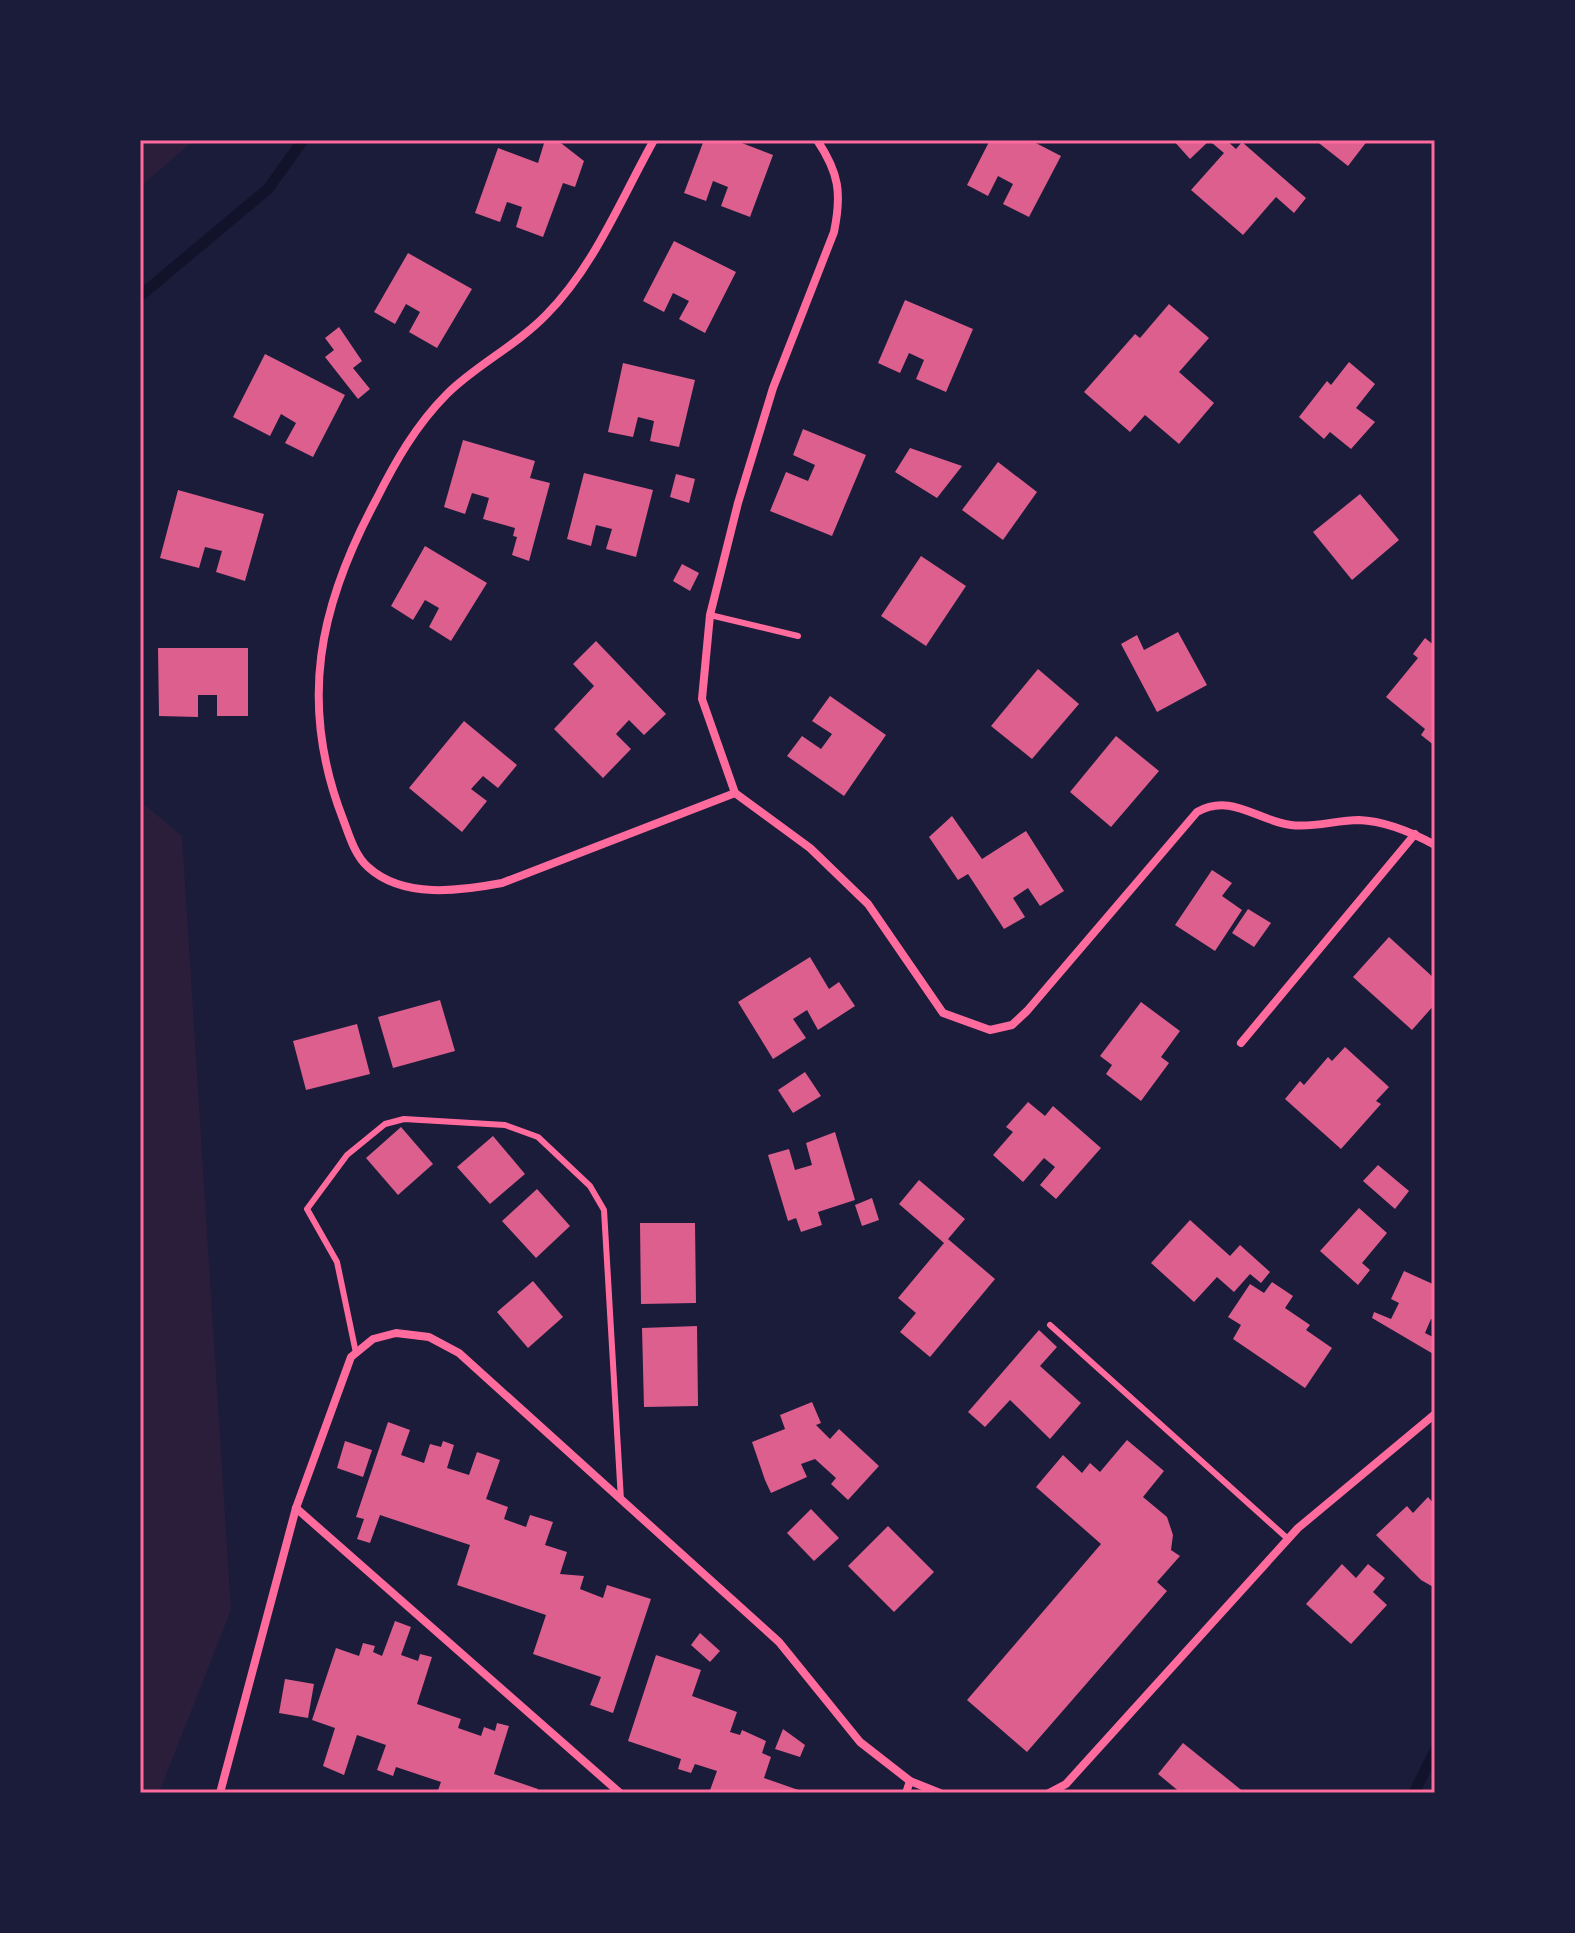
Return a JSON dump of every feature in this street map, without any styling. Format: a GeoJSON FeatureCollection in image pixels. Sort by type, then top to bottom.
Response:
{"type":"FeatureCollection","features":[{"type":"Feature","properties":{"kind":"street"},"geometry":{"type":"LineString","coordinates":[[654,140],[583,270],[547,315],[505,352],[448,392],[416,430],[391,470],[347,553],[327,611],[318,672],[322,733],[333,794],[352,844],[367,867],[392,882],[419,889],[462,891],[502,883],[735,793]]}},
{"type":"Feature","properties":{"kind":"street"},"geometry":{"type":"LineString","coordinates":[[817,140],[834,167],[839,207],[834,232],[773,388],[738,503],[710,615],[702,699],[735,793],[810,848],[868,904],[943,1013],[990,1030],[1012,1025],[1027,1011],[1197,812],[1208,805],[1235,805],[1290,825],[1360,820],[1415,834],[1435,845]]}},
{"type":"Feature","properties":{"kind":"street"},"geometry":{"type":"LineString","coordinates":[[1241,1043],[1415,834]]}},
{"type":"Feature","properties":{"kind":"street"},"geometry":{"type":"LineString","coordinates":[[220,1793],[296,1508],[351,1357],[373,1339],[396,1333],[429,1337],[459,1353],[779,1642],[860,1742],[910,1781],[940,1793]]}},
{"type":"Feature","properties":{"kind":"street"},"geometry":{"type":"LineString","coordinates":[[1049,1793],[1066,1784],[1288,1539],[1435,1414]]}},
{"type":"Feature","properties":{"kind":"street"},"geometry":{"type":"LineString","coordinates":[[296,1508],[620,1793]]}},
{"type":"Feature","properties":{"kind":"street"},"geometry":{"type":"LineString","coordinates":[[906,1793],[910,1781]]}},
{"type":"Feature","properties":{"kind":"lane"},"geometry":{"type":"LineString","coordinates":[[710,615],[798,636]]}},
{"type":"Feature","properties":{"kind":"lane"},"geometry":{"type":"LineString","coordinates":[[356,1353],[337,1262],[307,1209],[347,1155],[385,1124],[404,1119],[505,1125],[538,1137],[590,1186],[604,1210],[621,1500]]}},
{"type":"Feature","properties":{"kind":"lane"},"geometry":{"type":"LineString","coordinates":[[1050,1325],[1288,1539]]}},
{"type":"Feature","properties":{"kind":"shaded area"},"geometry":{"type":"Polygon","coordinates":[[[140,140],[194,140],[140,187],[140,140]]]}},
{"type":"Feature","properties":{"kind":"shaded area"},"geometry":{"type":"Polygon","coordinates":[[[140,801],[182,836],[231,1610],[159,1793],[140,1793],[140,801]]]}},
{"type":"Feature","properties":{"kind":"building"},"geometry":{"type":"Polygon","coordinates":[[[545,140],[557,140],[584,161],[575,187],[563,183],[543,237],[516,227],[522,207],[507,202],[500,222],[475,213],[498,148],[538,163],[545,140]]]}},
{"type":"Feature","properties":{"kind":"building"},"geometry":{"type":"Polygon","coordinates":[[[704,140],[734,140],[773,155],[750,217],[721,206],[728,187],[713,181],[706,201],[684,193],[704,140]]]}},
{"type":"Feature","properties":{"kind":"building"},"geometry":{"type":"Polygon","coordinates":[[[990,140],[1030,140],[1061,156],[1029,217],[1003,204],[1013,184],[998,176],[988,196],[967,185],[990,140]]]}},
{"type":"Feature","properties":{"kind":"building"},"geometry":{"type":"Polygon","coordinates":[[[1173,140],[1210,140],[1190,159],[1173,140]]]}},
{"type":"Feature","properties":{"kind":"building"},"geometry":{"type":"Polygon","coordinates":[[[1226,140],[1236,149],[1242,142],[1306,198],[1294,213],[1276,197],[1243,235],[1191,190],[1224,153],[1212,143],[1226,140]]]}},
{"type":"Feature","properties":{"kind":"building"},"geometry":{"type":"Polygon","coordinates":[[[1315,140],[1368,140],[1348,166],[1315,140]]]}},
{"type":"Feature","properties":{"kind":"building"},"geometry":{"type":"Polygon","coordinates":[[[674,241],[736,272],[705,333],[679,319],[689,301],[673,293],[664,312],[643,301],[674,241]]]}},
{"type":"Feature","properties":{"kind":"building"},"geometry":{"type":"Polygon","coordinates":[[[408,253],[472,289],[437,348],[409,332],[420,312],[406,304],[395,324],[374,312],[408,253]]]}},
{"type":"Feature","properties":{"kind":"building"},"geometry":{"type":"Polygon","coordinates":[[[905,300],[973,329],[946,392],[916,379],[924,360],[909,353],[900,373],[878,363],[905,300]]]}},
{"type":"Feature","properties":{"kind":"building"},"geometry":{"type":"Polygon","coordinates":[[[1169,304],[1209,338],[1179,372],[1214,403],[1179,444],[1145,415],[1130,432],[1084,392],[1135,334],[1140,338],[1169,304]]]}},
{"type":"Feature","properties":{"kind":"building"},"geometry":{"type":"Polygon","coordinates":[[[339,327],[362,361],[353,368],[370,389],[358,399],[325,357],[334,350],[325,338],[339,327]]]}},
{"type":"Feature","properties":{"kind":"building"},"geometry":{"type":"Polygon","coordinates":[[[265,354],[345,395],[313,457],[285,443],[296,423],[281,414],[270,436],[233,417],[265,354]]]}},
{"type":"Feature","properties":{"kind":"building"},"geometry":{"type":"Polygon","coordinates":[[[1349,362],[1375,384],[1356,408],[1375,422],[1351,449],[1330,432],[1324,439],[1299,417],[1327,381],[1331,385],[1349,362]]]}},
{"type":"Feature","properties":{"kind":"building"},"geometry":{"type":"Polygon","coordinates":[[[623,363],[695,380],[679,447],[650,441],[654,421],[638,417],[633,437],[608,432],[623,363]]]}},
{"type":"Feature","properties":{"kind":"building"},"geometry":{"type":"Polygon","coordinates":[[[803,429],[866,455],[832,536],[770,511],[786,472],[808,481],[815,465],[793,455],[803,429]]]}},
{"type":"Feature","properties":{"kind":"building"},"geometry":{"type":"Polygon","coordinates":[[[463,440],[535,461],[530,478],[550,483],[529,561],[512,555],[517,537],[513,536],[515,528],[483,519],[489,498],[472,493],[465,514],[444,507],[463,440]]]}},
{"type":"Feature","properties":{"kind":"building"},"geometry":{"type":"Polygon","coordinates":[[[910,448],[962,466],[937,498],[895,472],[910,448]]]}},
{"type":"Feature","properties":{"kind":"building"},"geometry":{"type":"Polygon","coordinates":[[[998,462],[1037,492],[1003,540],[962,510],[998,462]]]}},
{"type":"Feature","properties":{"kind":"building"},"geometry":{"type":"Polygon","coordinates":[[[584,473],[653,490],[636,557],[606,549],[612,529],[596,525],[591,546],[567,539],[584,473]]]}},
{"type":"Feature","properties":{"kind":"building"},"geometry":{"type":"Polygon","coordinates":[[[676,474],[695,479],[689,503],[670,497],[676,474]]]}},
{"type":"Feature","properties":{"kind":"building"},"geometry":{"type":"Polygon","coordinates":[[[178,490],[264,514],[245,581],[216,572],[222,551],[205,547],[199,568],[160,558],[178,490]]]}},
{"type":"Feature","properties":{"kind":"building"},"geometry":{"type":"Polygon","coordinates":[[[1360,494],[1399,540],[1352,580],[1313,532],[1360,494]]]}},
{"type":"Feature","properties":{"kind":"building"},"geometry":{"type":"Polygon","coordinates":[[[425,546],[487,583],[451,641],[429,627],[439,608],[425,600],[413,620],[391,606],[425,546]]]}},
{"type":"Feature","properties":{"kind":"building"},"geometry":{"type":"Polygon","coordinates":[[[921,556],[966,586],[926,646],[881,616],[921,556]]]}},
{"type":"Feature","properties":{"kind":"building"},"geometry":{"type":"Polygon","coordinates":[[[682,564],[699,573],[690,591],[673,581],[682,564]]]}},
{"type":"Feature","properties":{"kind":"building"},"geometry":{"type":"Polygon","coordinates":[[[1178,632],[1207,685],[1157,712],[1121,644],[1137,635],[1144,650],[1178,632]]]}},
{"type":"Feature","properties":{"kind":"building"},"geometry":{"type":"Polygon","coordinates":[[[1425,638],[1435,646],[1435,746],[1421,735],[1425,729],[1386,697],[1418,658],[1413,654],[1425,638]]]}},
{"type":"Feature","properties":{"kind":"building"},"geometry":{"type":"Polygon","coordinates":[[[596,641],[666,714],[644,735],[629,720],[616,734],[631,749],[603,778],[554,729],[594,686],[573,664],[596,641]]]}},
{"type":"Feature","properties":{"kind":"building"},"geometry":{"type":"Polygon","coordinates":[[[158,648],[248,648],[248,716],[217,716],[217,695],[198,695],[198,717],[159,716],[158,648]]]}},
{"type":"Feature","properties":{"kind":"building"},"geometry":{"type":"Polygon","coordinates":[[[1038,669],[1079,704],[1032,759],[991,726],[1038,669]]]}},
{"type":"Feature","properties":{"kind":"building"},"geometry":{"type":"Polygon","coordinates":[[[830,696],[886,735],[844,796],[787,756],[802,736],[821,749],[832,734],[812,721],[830,696]]]}},
{"type":"Feature","properties":{"kind":"building"},"geometry":{"type":"Polygon","coordinates":[[[464,721],[517,765],[498,788],[483,776],[471,789],[487,801],[462,832],[409,788],[464,721]]]}},
{"type":"Feature","properties":{"kind":"building"},"geometry":{"type":"Polygon","coordinates":[[[1116,736],[1159,771],[1111,827],[1070,792],[1116,736]]]}},
{"type":"Feature","properties":{"kind":"building"},"geometry":{"type":"Polygon","coordinates":[[[952,816],[982,859],[1026,831],[1064,891],[1040,906],[1028,888],[1013,898],[1025,917],[1004,929],[968,874],[958,880],[929,837],[952,816]]]}},
{"type":"Feature","properties":{"kind":"building"},"geometry":{"type":"Polygon","coordinates":[[[1212,870],[1232,883],[1222,896],[1242,910],[1215,951],[1175,925],[1212,870]]]}},
{"type":"Feature","properties":{"kind":"building"},"geometry":{"type":"Polygon","coordinates":[[[1248,909],[1271,923],[1254,947],[1232,933],[1248,909]]]}},
{"type":"Feature","properties":{"kind":"building"},"geometry":{"type":"Polygon","coordinates":[[[1389,937],[1435,979],[1435,1004],[1412,1030],[1353,977],[1389,937]]]}},
{"type":"Feature","properties":{"kind":"building"},"geometry":{"type":"Polygon","coordinates":[[[810,957],[829,989],[839,982],[855,1006],[818,1030],[807,1010],[793,1019],[806,1038],[773,1059],[738,1002],[810,957]]]}},
{"type":"Feature","properties":{"kind":"building"},"geometry":{"type":"Polygon","coordinates":[[[440,1000],[455,1051],[393,1068],[378,1017],[440,1000]]]}},
{"type":"Feature","properties":{"kind":"building"},"geometry":{"type":"Polygon","coordinates":[[[1141,1002],[1180,1031],[1161,1057],[1169,1063],[1141,1101],[1106,1074],[1112,1065],[1100,1056],[1141,1002]]]}},
{"type":"Feature","properties":{"kind":"building"},"geometry":{"type":"Polygon","coordinates":[[[357,1024],[370,1074],[306,1090],[293,1041],[357,1024]]]}},
{"type":"Feature","properties":{"kind":"building"},"geometry":{"type":"Polygon","coordinates":[[[1345,1047],[1389,1087],[1376,1101],[1381,1104],[1341,1149],[1285,1099],[1300,1081],[1304,1085],[1328,1057],[1332,1061],[1345,1047]]]}},
{"type":"Feature","properties":{"kind":"building"},"geometry":{"type":"Polygon","coordinates":[[[805,1072],[821,1096],[793,1113],[778,1090],[805,1072]]]}},
{"type":"Feature","properties":{"kind":"building"},"geometry":{"type":"Polygon","coordinates":[[[1028,1102],[1045,1116],[1053,1106],[1101,1148],[1056,1199],[1040,1185],[1055,1167],[1044,1158],[1023,1182],[993,1155],[1013,1132],[1006,1127],[1028,1102]]]}},
{"type":"Feature","properties":{"kind":"building"},"geometry":{"type":"Polygon","coordinates":[[[401,1127],[433,1164],[398,1195],[366,1158],[401,1127]]]}},
{"type":"Feature","properties":{"kind":"building"},"geometry":{"type":"Polygon","coordinates":[[[835,1132],[855,1200],[818,1212],[822,1225],[801,1232],[796,1218],[788,1221],[768,1155],[789,1149],[795,1170],[812,1165],[806,1143],[835,1132]]]}},
{"type":"Feature","properties":{"kind":"building"},"geometry":{"type":"Polygon","coordinates":[[[493,1136],[525,1174],[490,1204],[457,1167],[493,1136]]]}},
{"type":"Feature","properties":{"kind":"building"},"geometry":{"type":"Polygon","coordinates":[[[1378,1165],[1409,1191],[1395,1209],[1363,1181],[1378,1165]]]}},
{"type":"Feature","properties":{"kind":"building"},"geometry":{"type":"Polygon","coordinates":[[[919,1180],[965,1219],[948,1239],[995,1279],[930,1357],[900,1332],[916,1313],[898,1298],[944,1243],[899,1204],[919,1180]]]}},
{"type":"Feature","properties":{"kind":"building"},"geometry":{"type":"Polygon","coordinates":[[[537,1189],[570,1226],[536,1258],[502,1221],[537,1189]]]}},
{"type":"Feature","properties":{"kind":"building"},"geometry":{"type":"Polygon","coordinates":[[[872,1198],[879,1220],[862,1226],[855,1205],[872,1198]]]}},
{"type":"Feature","properties":{"kind":"building"},"geometry":{"type":"Polygon","coordinates":[[[1359,1208],[1387,1233],[1362,1263],[1370,1270],[1358,1285],[1320,1251],[1359,1208]]]}},
{"type":"Feature","properties":{"kind":"building"},"geometry":{"type":"Polygon","coordinates":[[[1190,1220],[1230,1256],[1240,1245],[1270,1272],[1261,1283],[1250,1274],[1234,1292],[1217,1277],[1194,1302],[1151,1263],[1190,1220]]]}},
{"type":"Feature","properties":{"kind":"building"},"geometry":{"type":"Polygon","coordinates":[[[640,1223],[695,1223],[696,1303],[641,1304],[640,1223]]]}},
{"type":"Feature","properties":{"kind":"building"},"geometry":{"type":"Polygon","coordinates":[[[1404,1271],[1435,1285],[1435,1320],[1431,1319],[1425,1333],[1435,1338],[1435,1355],[1372,1318],[1374,1312],[1391,1319],[1399,1303],[1391,1299],[1404,1271]]]}},
{"type":"Feature","properties":{"kind":"building"},"geometry":{"type":"Polygon","coordinates":[[[533,1281],[563,1317],[528,1348],[497,1312],[533,1281]]]}},
{"type":"Feature","properties":{"kind":"building"},"geometry":{"type":"Polygon","coordinates":[[[1272,1282],[1293,1296],[1285,1308],[1310,1325],[1306,1330],[1332,1348],[1305,1388],[1233,1339],[1241,1325],[1228,1317],[1250,1284],[1264,1293],[1272,1282]]]}},
{"type":"Feature","properties":{"kind":"building"},"geometry":{"type":"Polygon","coordinates":[[[697,1326],[698,1406],[644,1407],[642,1328],[697,1326]]]}},
{"type":"Feature","properties":{"kind":"building"},"geometry":{"type":"Polygon","coordinates":[[[1039,1330],[1057,1347],[1040,1366],[1081,1403],[1050,1439],[1010,1400],[985,1427],[968,1412],[1039,1330]]]}},
{"type":"Feature","properties":{"kind":"building"},"geometry":{"type":"Polygon","coordinates":[[[812,1402],[821,1423],[816,1425],[830,1439],[839,1429],[879,1466],[848,1500],[831,1484],[836,1478],[815,1459],[801,1464],[807,1477],[771,1493],[765,1480],[752,1442],[785,1429],[780,1415],[812,1402]]]}},
{"type":"Feature","properties":{"kind":"building"},"geometry":{"type":"Polygon","coordinates":[[[388,1422],[410,1430],[401,1455],[424,1463],[430,1444],[441,1447],[443,1441],[454,1445],[447,1468],[469,1475],[477,1452],[500,1460],[486,1499],[508,1507],[504,1519],[526,1527],[530,1515],[553,1522],[545,1545],[567,1552],[560,1574],[584,1576],[580,1589],[603,1598],[607,1585],[651,1599],[613,1713],[590,1705],[601,1677],[533,1654],[546,1615],[457,1585],[470,1545],[380,1515],[370,1543],[357,1539],[364,1519],[356,1517],[388,1422]]]}},
{"type":"Feature","properties":{"kind":"building"},"geometry":{"type":"Polygon","coordinates":[[[1127,1440],[1164,1471],[1143,1497],[1167,1517],[1173,1535],[1171,1550],[1180,1556],[1157,1582],[1167,1591],[1027,1752],[967,1700],[1101,1544],[1036,1487],[1063,1455],[1082,1473],[1090,1463],[1100,1472],[1127,1440]]]}},
{"type":"Feature","properties":{"kind":"building"},"geometry":{"type":"Polygon","coordinates":[[[345,1441],[372,1450],[363,1477],[337,1468],[345,1441]]]}},
{"type":"Feature","properties":{"kind":"building"},"geometry":{"type":"Polygon","coordinates":[[[1428,1497],[1435,1505],[1435,1588],[1421,1580],[1376,1535],[1407,1506],[1413,1513],[1428,1497]]]}},
{"type":"Feature","properties":{"kind":"building"},"geometry":{"type":"Polygon","coordinates":[[[811,1509],[839,1538],[814,1561],[787,1533],[811,1509]]]}},
{"type":"Feature","properties":{"kind":"building"},"geometry":{"type":"Polygon","coordinates":[[[888,1526],[934,1572],[894,1612],[848,1566],[888,1526]]]}},
{"type":"Feature","properties":{"kind":"building"},"geometry":{"type":"Polygon","coordinates":[[[1342,1564],[1356,1578],[1368,1564],[1385,1578],[1373,1592],[1387,1605],[1351,1644],[1306,1604],[1342,1564]]]}},
{"type":"Feature","properties":{"kind":"building"},"geometry":{"type":"Polygon","coordinates":[[[395,1621],[411,1627],[401,1655],[418,1661],[420,1654],[432,1657],[417,1704],[461,1719],[458,1728],[481,1736],[484,1727],[495,1731],[497,1723],[509,1726],[494,1774],[538,1789],[537,1793],[437,1793],[441,1782],[396,1767],[393,1776],[377,1770],[386,1745],[357,1735],[344,1775],[323,1766],[335,1728],[312,1720],[336,1648],[359,1656],[363,1643],[375,1646],[373,1652],[382,1656],[395,1621]]]}},
{"type":"Feature","properties":{"kind":"building"},"geometry":{"type":"Polygon","coordinates":[[[700,1633],[720,1651],[710,1662],[691,1645],[700,1633]]]}},
{"type":"Feature","properties":{"kind":"building"},"geometry":{"type":"Polygon","coordinates":[[[656,1655],[701,1670],[692,1696],[737,1712],[730,1732],[740,1735],[742,1730],[766,1741],[762,1753],[771,1757],[764,1778],[807,1793],[709,1793],[717,1771],[695,1764],[691,1773],[678,1769],[681,1759],[628,1741],[656,1655]]]}},
{"type":"Feature","properties":{"kind":"building"},"geometry":{"type":"Polygon","coordinates":[[[285,1679],[314,1684],[308,1718],[279,1713],[285,1679]]]}},
{"type":"Feature","properties":{"kind":"building"},"geometry":{"type":"Polygon","coordinates":[[[783,1729],[805,1745],[800,1757],[775,1749],[783,1729]]]}},
{"type":"Feature","properties":{"kind":"building"},"geometry":{"type":"Polygon","coordinates":[[[1183,1743],[1245,1793],[1181,1793],[1158,1774],[1183,1743]]]}},
{"type":"Feature","properties":{"kind":"waterway"},"geometry":{"type":"LineString","coordinates":[[140,296],[268,189],[303,140]]}},
{"type":"Feature","properties":{"kind":"waterway"},"geometry":{"type":"LineString","coordinates":[[1414,1793],[1435,1750]]}}]}
